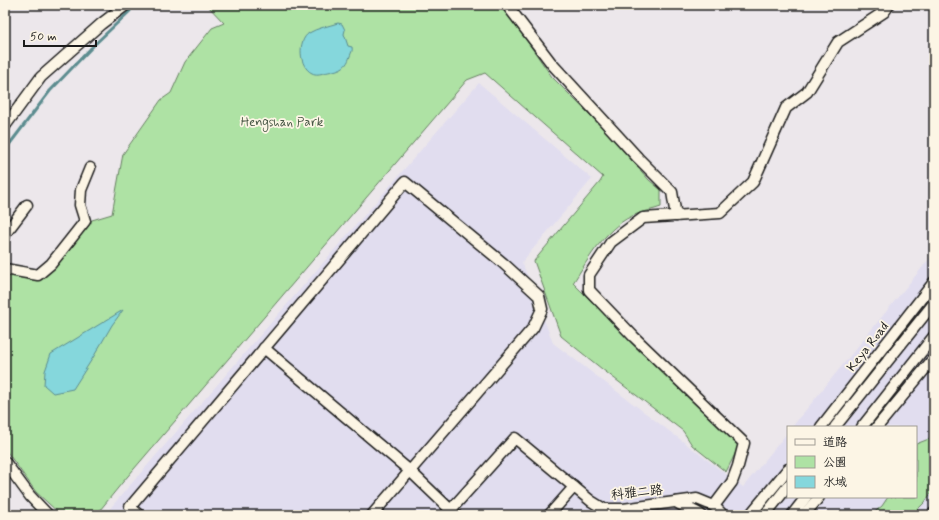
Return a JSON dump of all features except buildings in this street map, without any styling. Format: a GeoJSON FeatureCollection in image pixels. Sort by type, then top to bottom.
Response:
{"type":"FeatureCollection","features":[{"type":"Feature","properties":{"kind":"street"},"geometry":{"type":"LineString","coordinates":[[507,5],[552,64],[638,158],[672,192],[676,216]]}},
{"type":"Feature","properties":{"kind":"street"},"geometry":{"type":"LineString","coordinates":[[714,506],[732,482],[744,443],[634,337],[589,290],[589,275],[611,242],[643,218],[720,213],[754,182],[786,108],[807,92],[838,42],[884,12],[889,5]]}},
{"type":"Feature","properties":{"kind":"street"},"geometry":{"type":"LineString","coordinates":[[5,126],[41,77],[100,24],[123,7]]}},
{"type":"Feature","properties":{"kind":"street"},"geometry":{"type":"LineString","coordinates":[[5,269],[38,275],[51,264],[85,221],[80,205],[81,190],[90,168]]}},
{"type":"Feature","properties":{"kind":"street"},"geometry":{"type":"LineString","coordinates":[[139,515],[130,507],[405,182],[503,263],[538,296],[542,309],[533,328],[372,515]]}},
{"type":"Feature","properties":{"kind":"street"},"geometry":{"type":"LineString","coordinates":[[5,234],[27,205]]}},
{"type":"Feature","properties":{"kind":"street","name":"Keya Road"},"geometry":{"type":"LineString","coordinates":[[822,426],[934,282]]}},
{"type":"Feature","properties":{"kind":"street","name":"Keya Road"},"geometry":{"type":"LineString","coordinates":[[836,426],[934,303]]}},
{"type":"Feature","properties":{"kind":"street"},"geometry":{"type":"LineString","coordinates":[[863,426],[934,336]]}},
{"type":"Feature","properties":{"kind":"street"},"geometry":{"type":"LineString","coordinates":[[264,348],[410,471],[451,513]]}},
{"type":"Feature","properties":{"kind":"street"},"geometry":{"type":"LineString","coordinates":[[878,426],[934,358]]}},
{"type":"Feature","properties":{"kind":"street","name":"科雅二路"},"geometry":{"type":"LineString","coordinates":[[451,513],[515,438],[574,488],[604,509],[623,509],[697,499],[714,506],[723,515]]}},
{"type":"Feature","properties":{"kind":"street"},"geometry":{"type":"LineString","coordinates":[[5,462],[30,496],[48,515]]}},
{"type":"Feature","properties":{"kind":"street"},"geometry":{"type":"LineString","coordinates":[[750,515],[787,470]]}},
{"type":"Feature","properties":{"kind":"street"},"geometry":{"type":"LineString","coordinates":[[764,515],[787,487]]}},
{"type":"Feature","properties":{"kind":"street"},"geometry":{"type":"LineString","coordinates":[[549,515],[574,488]]}},
{"type":"Feature","properties":{"kind":"street"},"geometry":{"type":"LineString","coordinates":[[792,515],[805,498]]}},
{"type":"Feature","properties":{"kind":"street"},"geometry":{"type":"LineString","coordinates":[[804,515],[818,498]]}},
{"type":"Feature","properties":{"kind":"street","name":"科雅二路"},"geometry":{"type":"LineString","coordinates":[[676,502],[687,509],[694,509],[701,515]]}},
{"type":"Feature","properties":{"kind":"shaded area"},"geometry":{"type":"Polygon","coordinates":[[[479,83],[592,179],[522,262],[553,343],[743,487],[787,433],[787,498],[917,498],[917,426],[793,426],[934,253],[934,515],[108,515],[106,513],[479,83]]]}},
{"type":"Feature","properties":{"kind":"green space","name":"Hengshan Park"},"geometry":{"type":"Polygon","coordinates":[[[207,5],[502,5],[552,77],[606,131],[649,180],[661,190],[661,207],[637,214],[626,219],[617,226],[592,253],[573,283],[658,367],[736,436],[739,446],[726,472],[692,445],[683,431],[561,336],[534,261],[603,177],[485,73],[467,80],[96,515],[61,515],[36,492],[5,449],[5,271],[24,274],[32,280],[51,264],[92,220],[112,214],[123,154],[161,100],[171,93],[185,62],[212,28],[224,23],[207,5]]]}},
{"type":"Feature","properties":{"kind":"green space"},"geometry":{"type":"Polygon","coordinates":[[[934,437],[934,489],[925,502],[912,515],[904,511],[901,515],[871,515],[882,506],[887,498],[917,498],[917,444],[934,437]]]}},
{"type":"Feature","properties":{"kind":"water"},"geometry":{"type":"Polygon","coordinates":[[[338,23],[342,24],[345,30],[344,34],[348,46],[352,47],[348,61],[343,67],[337,70],[320,74],[312,73],[304,65],[302,60],[301,48],[305,37],[309,33],[316,30],[338,23]]]}},
{"type":"Feature","properties":{"kind":"water"},"geometry":{"type":"Polygon","coordinates":[[[123,310],[112,325],[73,389],[53,393],[44,385],[45,371],[51,354],[123,310]]]}},
{"type":"Feature","properties":{"kind":"waterway"},"geometry":{"type":"LineString","coordinates":[[5,150],[50,91],[94,45],[130,11],[128,5]]}}]}
